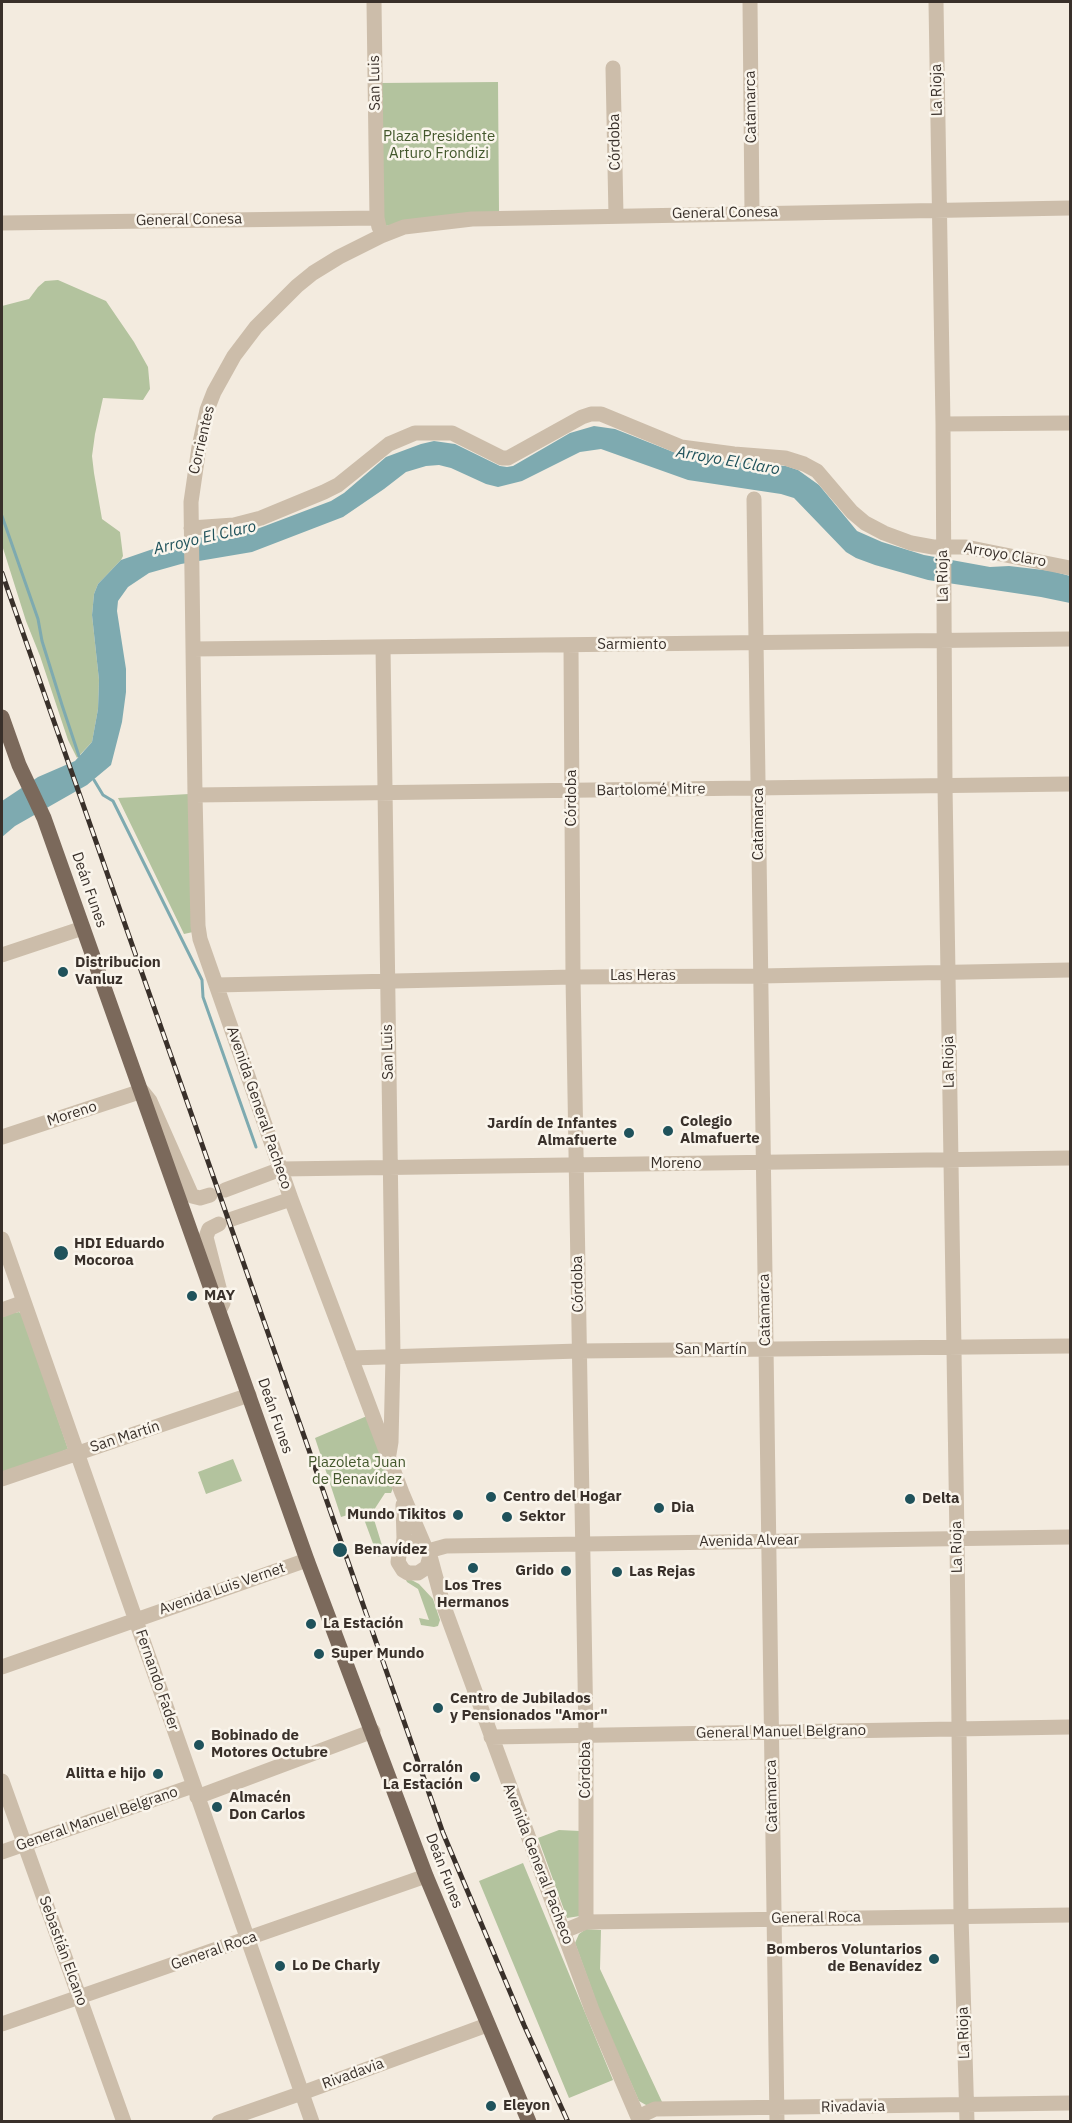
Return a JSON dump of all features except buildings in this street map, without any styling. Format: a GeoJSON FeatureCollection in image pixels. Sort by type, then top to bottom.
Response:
{"type":"FeatureCollection","features":[{"type":"Feature","properties":{"kind":"main road","name":"Deán Funes"},"geometry":{"type":"LineString","coordinates":[[2,722],[44,818],[307,1560],[426,1876],[529,2121]]}},
{"type":"Feature","properties":{"kind":"street","name":"San Luis"},"geometry":{"type":"LineString","coordinates":[[374,2],[376,218],[381,236]]}},
{"type":"Feature","properties":{"kind":"street","name":"Catamarca"},"geometry":{"type":"LineString","coordinates":[[750,2],[752,213]]}},
{"type":"Feature","properties":{"kind":"street","name":"La Rioja"},"geometry":{"type":"LineString","coordinates":[[936,2],[961,1916],[967,2121]]}},
{"type":"Feature","properties":{"kind":"street","name":"Córdoba"},"geometry":{"type":"LineString","coordinates":[[613,69],[616,216]]}},
{"type":"Feature","properties":{"kind":"street","name":"General Conesa"},"geometry":{"type":"LineString","coordinates":[[381,236],[418,225],[472,219],[1071,208]]}},
{"type":"Feature","properties":{"kind":"street","name":"General Conesa"},"geometry":{"type":"LineString","coordinates":[[2,223],[376,218]]}},
{"type":"Feature","properties":{"kind":"street","name":"Corrientes"},"geometry":{"type":"LineString","coordinates":[[194,649],[191,531],[193,477],[207,410],[214,392],[234,356],[256,327],[297,286],[339,257],[381,236]]}},
{"type":"Feature","properties":{"kind":"street","name":"Arroyo Claro"},"geometry":{"type":"LineString","coordinates":[[191,531],[234,525],[261,518],[306,500],[338,484],[389,444],[415,433],[452,432],[502,458],[508,458],[591,414],[609,417],[681,447],[777,457],[804,464],[816,471],[852,512],[865,523],[911,543],[943,550],[966,547],[1071,568]]}},
{"type":"Feature","properties":{"kind":"street"},"geometry":{"type":"LineString","coordinates":[[943,424],[1071,423]]}},
{"type":"Feature","properties":{"kind":"street","name":"Catamarca"},"geometry":{"type":"LineString","coordinates":[[754,499],[777,2114]]}},
{"type":"Feature","properties":{"kind":"street","name":"Sarmiento"},"geometry":{"type":"LineString","coordinates":[[194,649],[1071,639]]}},
{"type":"Feature","properties":{"kind":"street","name":"Córdoba"},"geometry":{"type":"LineString","coordinates":[[571,646],[573,977],[586,1735],[586,1922]]}},
{"type":"Feature","properties":{"kind":"street","name":"San Luis"},"geometry":{"type":"LineString","coordinates":[[383,647],[393,1356],[391,1442],[388,1457]]}},
{"type":"Feature","properties":{"kind":"street","name":"Avenida General Pacheco"},"geometry":{"type":"LineString","coordinates":[[194,649],[195,795],[200,939],[291,1198],[388,1457],[428,1551],[443,1604],[592,2010],[639,2119]]}},
{"type":"Feature","properties":{"kind":"street","name":"Bartolomé Mitre"},"geometry":{"type":"LineString","coordinates":[[195,795],[1071,784]]}},
{"type":"Feature","properties":{"kind":"street"},"geometry":{"type":"LineString","coordinates":[[2,956],[83,928]]}},
{"type":"Feature","properties":{"kind":"street","name":"Las Heras"},"geometry":{"type":"LineString","coordinates":[[216,985],[387,980],[1071,970]]}},
{"type":"Feature","properties":{"kind":"street"},"geometry":{"type":"LineString","coordinates":[[142,1091],[150,1101],[192,1196],[200,1198],[217,1193],[281,1169]]}},
{"type":"Feature","properties":{"kind":"street","name":"Moreno"},"geometry":{"type":"LineString","coordinates":[[2,1137],[142,1091]]}},
{"type":"Feature","properties":{"kind":"street","name":"Moreno"},"geometry":{"type":"LineString","coordinates":[[281,1169],[1071,1158]]}},
{"type":"Feature","properties":{"kind":"street"},"geometry":{"type":"LineString","coordinates":[[219,1311],[223,1303],[206,1237],[209,1230],[291,1198]]}},
{"type":"Feature","properties":{"kind":"street","name":"Fernando Fader"},"geometry":{"type":"LineString","coordinates":[[2,1239],[312,2121]]}},
{"type":"Feature","properties":{"kind":"street"},"geometry":{"type":"LineString","coordinates":[[2,1310],[24,1302]]}},
{"type":"Feature","properties":{"kind":"street","name":"San Martín"},"geometry":{"type":"LineString","coordinates":[[351,1358],[579,1351],[1071,1346]]}},
{"type":"Feature","properties":{"kind":"street","name":"San Martín"},"geometry":{"type":"LineString","coordinates":[[2,1479],[249,1395]]}},
{"type":"Feature","properties":{"kind":"street"},"geometry":{"type":"LineString","coordinates":[[402,1493],[403,1546]]}},
{"type":"Feature","properties":{"kind":"street","name":"Avenida Alvear"},"geometry":{"type":"LineString","coordinates":[[428,1551],[446,1546],[1071,1537]]}},
{"type":"Feature","properties":{"kind":"street"},"geometry":{"type":"LineString","coordinates":[[411,1542],[421,1544],[428,1551],[427,1567],[423,1571],[413,1574],[403,1570],[398,1562],[398,1553],[403,1546],[411,1542]]}},
{"type":"Feature","properties":{"kind":"street","name":"Avenida Luis Vernet"},"geometry":{"type":"LineString","coordinates":[[2,1667],[136,1618],[307,1560]]}},
{"type":"Feature","properties":{"kind":"street","name":"Avenida General Pacheco"},"geometry":{"type":"LineString","coordinates":[[413,1574],[443,1604]]}},
{"type":"Feature","properties":{"kind":"street","name":"General Manuel Belgrano"},"geometry":{"type":"LineString","coordinates":[[491,1737],[1071,1727]]}},
{"type":"Feature","properties":{"kind":"street","name":"General Manuel Belgrano"},"geometry":{"type":"LineString","coordinates":[[2,1852],[195,1792],[373,1731]]}},
{"type":"Feature","properties":{"kind":"street","name":"Sebastián Elcano"},"geometry":{"type":"LineString","coordinates":[[2,1780],[124,2121]]}},
{"type":"Feature","properties":{"kind":"street","name":"General Roca"},"geometry":{"type":"LineString","coordinates":[[2,2024],[426,1876]]}},
{"type":"Feature","properties":{"kind":"street","name":"General Roca"},"geometry":{"type":"LineString","coordinates":[[564,1931],[586,1922],[1071,1915]]}},
{"type":"Feature","properties":{"kind":"street","name":"Rivadavia"},"geometry":{"type":"LineString","coordinates":[[219,2121],[487,2025]]}},
{"type":"Feature","properties":{"kind":"street","name":"Rivadavia"},"geometry":{"type":"LineString","coordinates":[[639,2119],[655,2109],[777,2114],[1071,2103]]}},
{"type":"Feature","properties":{"kind":"green space","name":"Plaza Presidente Arturo Frondizi"},"geometry":{"type":"Polygon","coordinates":[[[498,82],[499,212],[385,226],[381,222],[380,83],[498,82]]]}},
{"type":"Feature","properties":{"kind":"green space"},"geometry":{"type":"Polygon","coordinates":[[[58,280],[106,301],[148,367],[150,389],[143,400],[103,398],[95,434],[92,456],[102,519],[120,532],[123,556],[98,584],[94,594],[92,615],[99,680],[98,709],[92,742],[77,758],[68,740],[26,621],[2,545],[2,306],[29,299],[45,281],[58,280]]]}},
{"type":"Feature","properties":{"kind":"green space"},"geometry":{"type":"Polygon","coordinates":[[[189,794],[193,932],[184,934],[118,798],[189,794]]]}},
{"type":"Feature","properties":{"kind":"green space"},"geometry":{"type":"Polygon","coordinates":[[[19,1312],[22,1314],[68,1449],[2,1475],[2,1315],[19,1312]]]}},
{"type":"Feature","properties":{"kind":"green space","name":"Plazoleta Juan de Benavídez"},"geometry":{"type":"Polygon","coordinates":[[[367,1416],[393,1488],[391,1493],[385,1493],[372,1513],[385,1555],[378,1557],[361,1511],[341,1517],[315,1438],[367,1416]]]}},
{"type":"Feature","properties":{"kind":"green space"},"geometry":{"type":"Polygon","coordinates":[[[233,1459],[242,1481],[206,1494],[198,1472],[233,1459]]]}},
{"type":"Feature","properties":{"kind":"green space"},"geometry":{"type":"Polygon","coordinates":[[[404,1576],[419,1584],[433,1599],[440,1620],[438,1626],[421,1625],[419,1618],[429,1620],[418,1589],[407,1582],[404,1576]]]}},
{"type":"Feature","properties":{"kind":"green space"},"geometry":{"type":"Polygon","coordinates":[[[559,1830],[580,1831],[580,1916],[567,1918],[538,1838],[559,1830]]]}},
{"type":"Feature","properties":{"kind":"green space"},"geometry":{"type":"Polygon","coordinates":[[[523,1863],[613,2080],[569,2098],[479,1881],[523,1863]]]}},
{"type":"Feature","properties":{"kind":"green space"},"geometry":{"type":"Polygon","coordinates":[[[586,1929],[601,1930],[600,1969],[663,2104],[646,2105],[639,2101],[601,2015],[575,1943],[579,1934],[586,1929]]]}},
{"type":"Feature","properties":{"kind":"water","name":"Arroyo El Claro"},"geometry":{"type":"Polygon","coordinates":[[[594,426],[615,429],[691,459],[786,466],[798,470],[819,485],[857,531],[882,542],[924,555],[990,567],[1009,566],[1052,571],[1070,576],[1070,603],[928,580],[875,565],[846,552],[794,498],[688,480],[601,449],[580,452],[522,481],[498,487],[451,468],[439,465],[426,466],[406,472],[343,517],[252,552],[181,564],[149,573],[128,587],[118,601],[117,611],[126,669],[126,692],[122,722],[111,765],[87,785],[15,826],[2,837],[2,801],[38,777],[75,761],[92,742],[98,709],[99,680],[92,615],[94,594],[98,584],[121,560],[179,540],[249,532],[331,501],[344,493],[386,457],[421,444],[434,441],[455,444],[500,466],[507,467],[513,466],[570,433],[594,426]]]}},
{"type":"Feature","properties":{"kind":"waterway"},"geometry":{"type":"LineString","coordinates":[[2,516],[38,619],[42,641],[79,756]]}},
{"type":"Feature","properties":{"kind":"waterway"},"geometry":{"type":"LineString","coordinates":[[94,780],[103,795],[113,801],[202,980],[203,997],[256,1147]]}},
{"type":"Feature","properties":{"kind":"railway"},"geometry":{"type":"LineString","coordinates":[[2,573],[443,1833],[524,2025],[568,2122]]}},
{"type":"Feature","properties":{"kind":"place","name":"Distribucion Vanluz"},"geometry":{"type":"Point","coordinates":[63,972]}},
{"type":"Feature","properties":{"kind":"place","name":"Colegio Almafuerte"},"geometry":{"type":"Point","coordinates":[668,1131]}},
{"type":"Feature","properties":{"kind":"place","name":"Jardín de Infantes Almafuerte"},"geometry":{"type":"Point","coordinates":[629,1133]}},
{"type":"Feature","properties":{"kind":"place","name":"HDI Eduardo Mocoroa"},"geometry":{"type":"Point","coordinates":[61,1253]}},
{"type":"Feature","properties":{"kind":"place","name":"MAY"},"geometry":{"type":"Point","coordinates":[192,1296]}},
{"type":"Feature","properties":{"kind":"place","name":"Centro del Hogar"},"geometry":{"type":"Point","coordinates":[491,1497]}},
{"type":"Feature","properties":{"kind":"place","name":"Delta"},"geometry":{"type":"Point","coordinates":[910,1499]}},
{"type":"Feature","properties":{"kind":"place","name":"Dia"},"geometry":{"type":"Point","coordinates":[659,1508]}},
{"type":"Feature","properties":{"kind":"place","name":"Mundo Tikitos"},"geometry":{"type":"Point","coordinates":[458,1515]}},
{"type":"Feature","properties":{"kind":"place","name":"Sektor"},"geometry":{"type":"Point","coordinates":[507,1517]}},
{"type":"Feature","properties":{"kind":"place","name":"Benavídez"},"geometry":{"type":"Point","coordinates":[340,1550]}},
{"type":"Feature","properties":{"kind":"place","name":"Los Tres Hermanos"},"geometry":{"type":"Point","coordinates":[473,1568]}},
{"type":"Feature","properties":{"kind":"place","name":"Grido"},"geometry":{"type":"Point","coordinates":[566,1571]}},
{"type":"Feature","properties":{"kind":"place","name":"Las Rejas"},"geometry":{"type":"Point","coordinates":[617,1572]}},
{"type":"Feature","properties":{"kind":"place","name":"La Estación"},"geometry":{"type":"Point","coordinates":[311,1624]}},
{"type":"Feature","properties":{"kind":"place","name":"Super Mundo"},"geometry":{"type":"Point","coordinates":[319,1654]}},
{"type":"Feature","properties":{"kind":"place","name":"Centro de Jubilados y Pensionados \"Amor\""},"geometry":{"type":"Point","coordinates":[438,1708]}},
{"type":"Feature","properties":{"kind":"place","name":"Bobinado de Motores Octubre"},"geometry":{"type":"Point","coordinates":[199,1745]}},
{"type":"Feature","properties":{"kind":"place","name":"Alitta e hijo"},"geometry":{"type":"Point","coordinates":[158,1774]}},
{"type":"Feature","properties":{"kind":"place","name":"Corralón La Estación"},"geometry":{"type":"Point","coordinates":[475,1777]}},
{"type":"Feature","properties":{"kind":"place","name":"Almacén Don Carlos"},"geometry":{"type":"Point","coordinates":[217,1807]}},
{"type":"Feature","properties":{"kind":"place","name":"Bomberos Voluntarios de Benavídez"},"geometry":{"type":"Point","coordinates":[934,1959]}},
{"type":"Feature","properties":{"kind":"place","name":"Lo De Charly"},"geometry":{"type":"Point","coordinates":[280,1966]}},
{"type":"Feature","properties":{"kind":"place","name":"Eleyon"},"geometry":{"type":"Point","coordinates":[491,2106]}}]}
